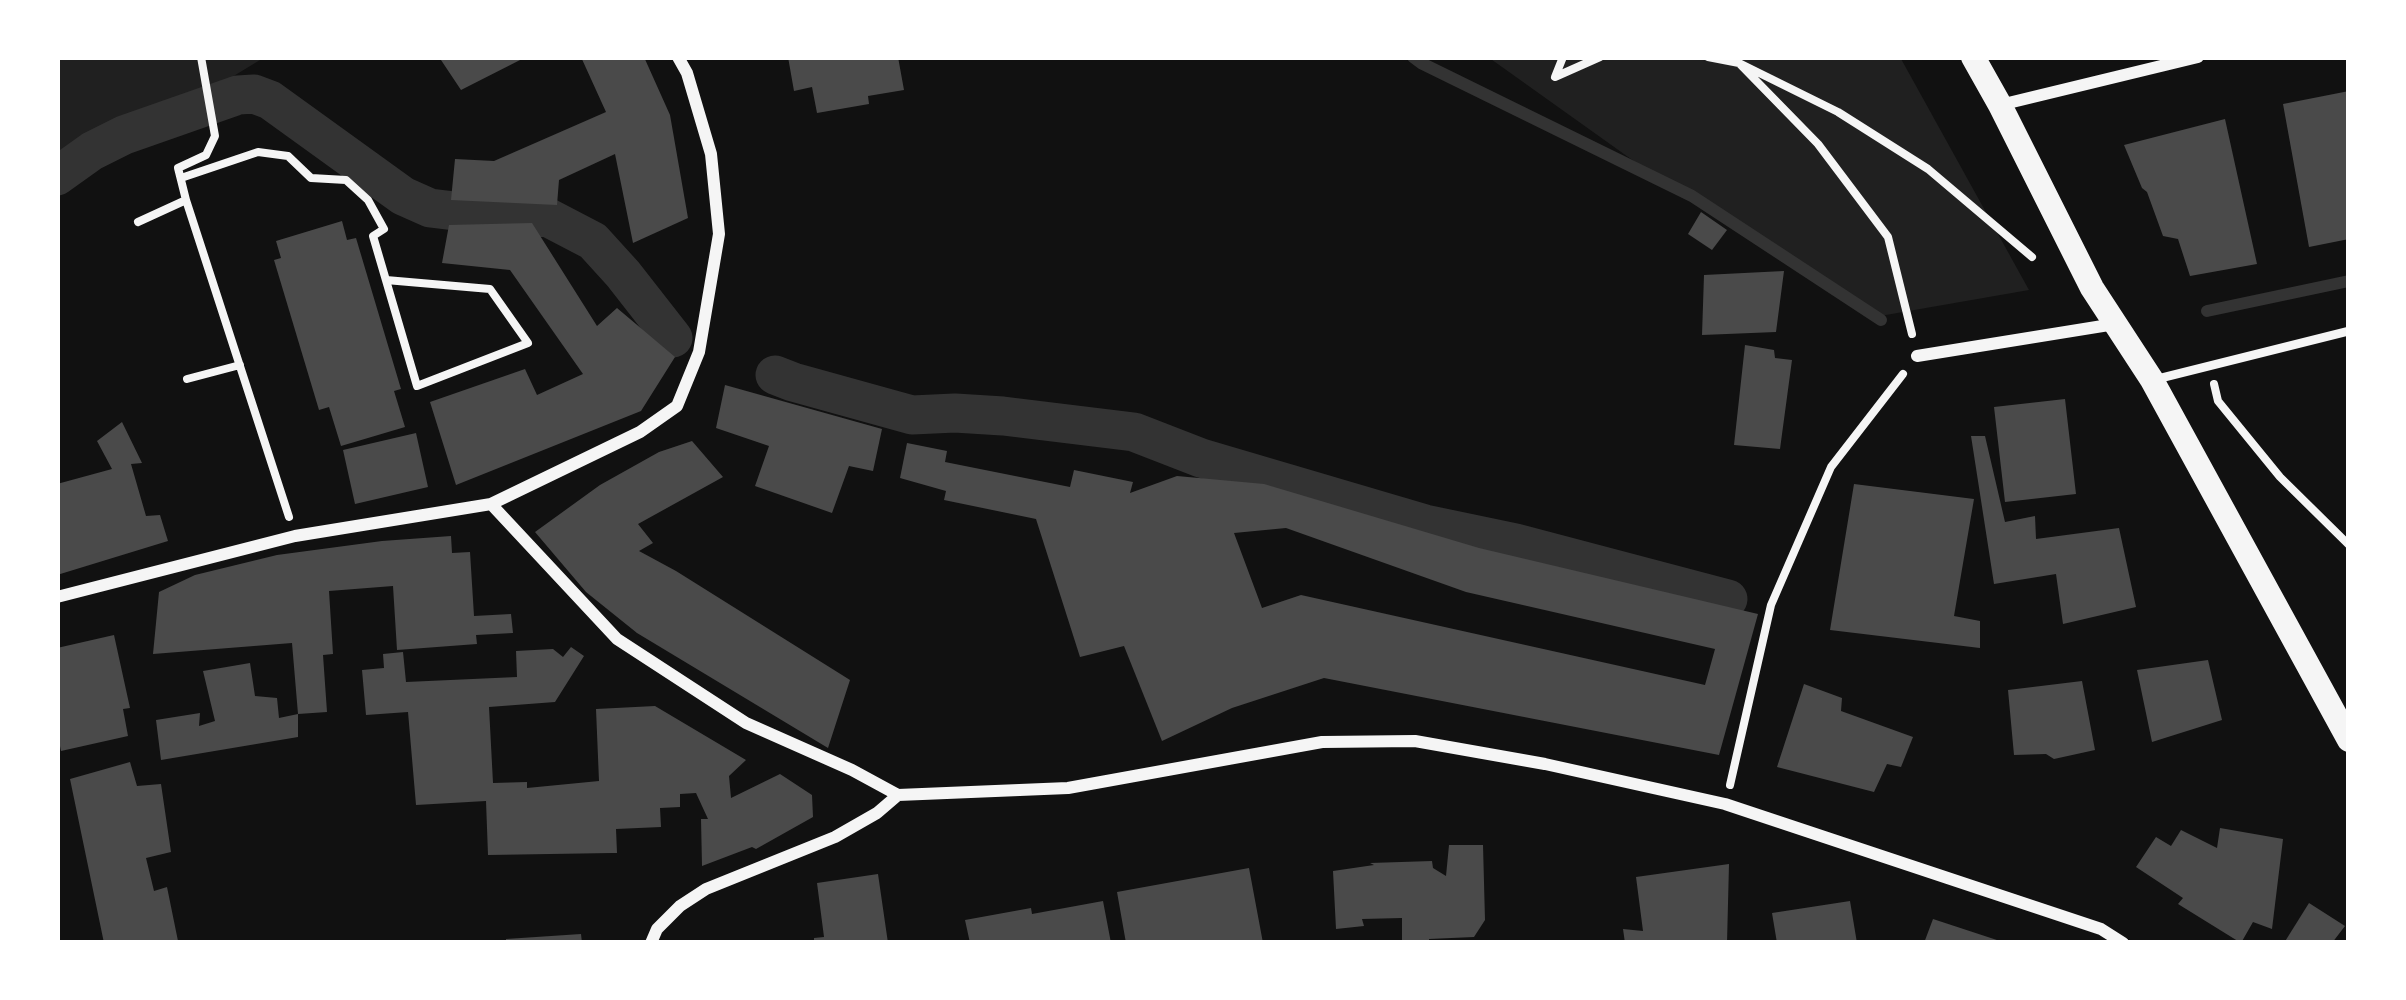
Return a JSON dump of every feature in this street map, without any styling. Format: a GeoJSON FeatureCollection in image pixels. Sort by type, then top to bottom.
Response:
{"type":"FeatureCollection","features":[{"type":"Feature","properties":{"kind":"main road"},"geometry":{"type":"LineString","coordinates":[[1973,57],[2092,288],[2152,380],[2349,740]]}},
{"type":"Feature","properties":{"kind":"street"},"geometry":{"type":"LineString","coordinates":[[57,597],[295,536],[491,504],[640,432],[677,406],[699,352],[719,234],[712,154],[678,57]]}},
{"type":"Feature","properties":{"kind":"street"},"geometry":{"type":"LineString","coordinates":[[2000,105],[2198,57]]}},
{"type":"Feature","properties":{"kind":"street"},"geometry":{"type":"LineString","coordinates":[[1917,356],[2115,324]]}},
{"type":"Feature","properties":{"kind":"street"},"geometry":{"type":"LineString","coordinates":[[491,504],[617,639],[746,723],[898,795],[1068,788],[1322,742],[1415,741],[1725,804],[2102,929],[2123,943]]}},
{"type":"Feature","properties":{"kind":"street"},"geometry":{"type":"LineString","coordinates":[[651,943],[656,929],[706,890],[836,837],[898,795]]}},
{"type":"Feature","properties":{"kind":"lane"},"geometry":{"type":"LineString","coordinates":[[2152,380],[2349,331]]}},
{"type":"Feature","properties":{"kind":"path"},"geometry":{"type":"LineString","coordinates":[[201,57],[215,136],[206,155],[178,168],[295,536]]}},
{"type":"Feature","properties":{"kind":"path"},"geometry":{"type":"LineString","coordinates":[[1563,57],[1555,77],[1600,57]]}},
{"type":"Feature","properties":{"kind":"path"},"geometry":{"type":"LineString","coordinates":[[1708,57],[1736,60],[1838,112],[1928,169],[2032,257]]}},
{"type":"Feature","properties":{"kind":"path"},"geometry":{"type":"LineString","coordinates":[[1725,804],[1772,605],[1832,467],[1917,356],[1888,238],[1818,143],[1736,60]]}},
{"type":"Feature","properties":{"kind":"path"},"geometry":{"type":"LineString","coordinates":[[181,178],[258,152],[288,156],[311,178],[346,180],[368,200],[384,229],[373,236],[417,386],[529,343],[490,289],[386,280]]}},
{"type":"Feature","properties":{"kind":"path"},"geometry":{"type":"LineString","coordinates":[[138,222],[186,200]]}},
{"type":"Feature","properties":{"kind":"path"},"geometry":{"type":"LineString","coordinates":[[187,379],[240,365]]}},
{"type":"Feature","properties":{"kind":"path"},"geometry":{"type":"LineString","coordinates":[[2209,365],[2218,401],[2280,477],[2349,545]]}},
{"type":"Feature","properties":{"kind":"shaded area"},"geometry":{"type":"Polygon","coordinates":[[[57,57],[265,57],[199,97],[119,125],[57,169],[57,57]]]}},
{"type":"Feature","properties":{"kind":"shaded area"},"geometry":{"type":"Polygon","coordinates":[[[1488,57],[1900,57],[2029,290],[1880,316],[1673,189],[1488,57]]]}},
{"type":"Feature","properties":{"kind":"building"},"geometry":{"type":"Polygon","coordinates":[[[439,57],[526,57],[461,90],[439,57]]]}},
{"type":"Feature","properties":{"kind":"building"},"geometry":{"type":"Polygon","coordinates":[[[581,57],[644,57],[670,115],[688,218],[633,243],[615,154],[559,180],[557,205],[451,200],[455,159],[494,161],[606,112],[581,57]]]}},
{"type":"Feature","properties":{"kind":"building"},"geometry":{"type":"Polygon","coordinates":[[[788,57],[898,57],[904,90],[868,96],[869,104],[817,113],[812,87],[794,91],[788,57]]]}},
{"type":"Feature","properties":{"kind":"building"},"geometry":{"type":"Polygon","coordinates":[[[2349,91],[2349,239],[2309,247],[2283,104],[2349,91]]]}},
{"type":"Feature","properties":{"kind":"building"},"geometry":{"type":"Polygon","coordinates":[[[2225,119],[2257,264],[2190,276],[2178,239],[2163,236],[2124,145],[2225,119]]]}},
{"type":"Feature","properties":{"kind":"building"},"geometry":{"type":"Polygon","coordinates":[[[1701,212],[1727,230],[1712,250],[1688,234],[1701,212]]]}},
{"type":"Feature","properties":{"kind":"building"},"geometry":{"type":"Polygon","coordinates":[[[342,221],[347,240],[356,238],[401,389],[394,391],[405,427],[341,446],[329,407],[319,410],[274,260],[281,258],[276,241],[342,221]]]}},
{"type":"Feature","properties":{"kind":"building"},"geometry":{"type":"Polygon","coordinates":[[[532,223],[597,326],[617,308],[675,357],[641,411],[456,485],[430,402],[525,369],[537,395],[583,374],[510,270],[442,263],[449,225],[532,223]]]}},
{"type":"Feature","properties":{"kind":"building"},"geometry":{"type":"Polygon","coordinates":[[[1784,271],[1776,332],[1702,335],[1704,275],[1784,271]]]}},
{"type":"Feature","properties":{"kind":"building"},"geometry":{"type":"Polygon","coordinates":[[[1745,345],[1774,350],[1775,358],[1792,360],[1780,449],[1734,445],[1745,345]]]}},
{"type":"Feature","properties":{"kind":"building"},"geometry":{"type":"Polygon","coordinates":[[[725,385],[882,429],[873,471],[849,466],[832,513],[755,486],[769,446],[716,428],[725,385]]]}},
{"type":"Feature","properties":{"kind":"building"},"geometry":{"type":"Polygon","coordinates":[[[2065,399],[2076,494],[2005,502],[1994,407],[2065,399]]]}},
{"type":"Feature","properties":{"kind":"building"},"geometry":{"type":"Polygon","coordinates":[[[122,422],[142,463],[131,464],[146,516],[160,515],[168,541],[57,575],[57,484],[112,469],[97,441],[122,422]]]}},
{"type":"Feature","properties":{"kind":"building"},"geometry":{"type":"Polygon","coordinates":[[[416,433],[428,487],[355,504],[343,450],[416,433]]]}},
{"type":"Feature","properties":{"kind":"building"},"geometry":{"type":"Polygon","coordinates":[[[1971,436],[1985,436],[2005,522],[2035,516],[2036,539],[2119,528],[2136,607],[2063,624],[2056,574],[1994,584],[1971,436]]]}},
{"type":"Feature","properties":{"kind":"building"},"geometry":{"type":"Polygon","coordinates":[[[692,441],[723,477],[638,524],[653,543],[639,551],[850,680],[828,748],[637,633],[586,592],[535,532],[600,485],[659,452],[692,441]]]}},
{"type":"Feature","properties":{"kind":"building"},"geometry":{"type":"Polygon","coordinates":[[[907,443],[947,451],[945,462],[1070,487],[1074,470],[1133,482],[1130,493],[1177,476],[1264,484],[1479,548],[1758,614],[1719,755],[1324,678],[1232,708],[1162,741],[1124,646],[1080,657],[1036,519],[944,500],[946,491],[900,478],[907,443]],[[1286,528],[1234,533],[1262,608],[1301,595],[1705,685],[1715,649],[1466,592],[1286,528]]]}},
{"type":"Feature","properties":{"kind":"building"},"geometry":{"type":"Polygon","coordinates":[[[1854,484],[1974,499],[1954,616],[1980,621],[1980,648],[1830,630],[1854,484]]]}},
{"type":"Feature","properties":{"kind":"building"},"geometry":{"type":"Polygon","coordinates":[[[451,536],[452,553],[470,552],[474,616],[511,614],[513,633],[476,635],[477,644],[397,650],[393,586],[329,591],[333,654],[323,655],[327,712],[298,714],[292,643],[153,654],[159,592],[195,575],[277,555],[451,536]]]}},
{"type":"Feature","properties":{"kind":"building"},"geometry":{"type":"Polygon","coordinates":[[[114,635],[130,708],[123,709],[128,736],[61,751],[57,648],[114,635]]]}},
{"type":"Feature","properties":{"kind":"building"},"geometry":{"type":"Polygon","coordinates":[[[571,647],[584,656],[555,702],[489,707],[493,783],[527,782],[527,788],[599,781],[596,709],[655,706],[746,760],[729,776],[731,798],[780,774],[812,795],[813,817],[756,849],[702,866],[701,819],[708,819],[696,793],[680,794],[680,807],[660,808],[661,827],[616,829],[617,853],[488,855],[486,801],[416,805],[408,712],[366,715],[362,670],[384,668],[383,654],[403,652],[406,682],[517,677],[516,651],[553,649],[563,657],[571,647]]]}},
{"type":"Feature","properties":{"kind":"building"},"geometry":{"type":"Polygon","coordinates":[[[2208,660],[2222,720],[2152,742],[2137,670],[2208,660]]]}},
{"type":"Feature","properties":{"kind":"building"},"geometry":{"type":"Polygon","coordinates":[[[250,663],[255,696],[277,698],[279,718],[298,714],[298,737],[161,760],[156,720],[200,713],[199,726],[215,721],[203,671],[250,663]]]}},
{"type":"Feature","properties":{"kind":"building"},"geometry":{"type":"Polygon","coordinates":[[[2082,681],[2095,750],[2054,759],[2046,754],[2014,755],[2008,690],[2082,681]]]}},
{"type":"Feature","properties":{"kind":"building"},"geometry":{"type":"Polygon","coordinates":[[[1804,684],[1842,698],[1841,711],[1913,737],[1901,767],[1887,764],[1874,792],[1777,767],[1804,684]]]}},
{"type":"Feature","properties":{"kind":"building"},"geometry":{"type":"Polygon","coordinates":[[[130,762],[137,786],[161,784],[171,852],[146,858],[154,891],[167,887],[178,941],[104,943],[70,779],[130,762]]]}},
{"type":"Feature","properties":{"kind":"building"},"geometry":{"type":"Polygon","coordinates":[[[2220,828],[2283,839],[2272,929],[2253,922],[2241,943],[2178,904],[2183,898],[2136,867],[2156,837],[2171,846],[2181,830],[2217,848],[2220,828]]]}},
{"type":"Feature","properties":{"kind":"building"},"geometry":{"type":"Polygon","coordinates":[[[1449,845],[1483,845],[1485,920],[1474,937],[1402,943],[1402,918],[1362,919],[1364,926],[1336,929],[1333,871],[1374,865],[1370,863],[1432,861],[1433,868],[1446,876],[1449,845]]]}},
{"type":"Feature","properties":{"kind":"building"},"geometry":{"type":"Polygon","coordinates":[[[1729,864],[1727,943],[1625,943],[1623,929],[1643,931],[1636,877],[1729,864]]]}},
{"type":"Feature","properties":{"kind":"building"},"geometry":{"type":"Polygon","coordinates":[[[1249,868],[1263,943],[1126,943],[1117,892],[1249,868]]]}},
{"type":"Feature","properties":{"kind":"building"},"geometry":{"type":"Polygon","coordinates":[[[878,874],[888,943],[814,943],[814,938],[824,937],[817,883],[878,874]]]}},
{"type":"Feature","properties":{"kind":"building"},"geometry":{"type":"Polygon","coordinates":[[[1103,901],[1111,943],[970,943],[965,920],[1103,901]]]}},
{"type":"Feature","properties":{"kind":"building"},"geometry":{"type":"Polygon","coordinates":[[[1850,901],[1857,943],[1777,943],[1772,913],[1850,901]]]}},
{"type":"Feature","properties":{"kind":"building"},"geometry":{"type":"Polygon","coordinates":[[[2309,903],[2345,926],[2332,943],[2284,943],[2309,903]]]}},
{"type":"Feature","properties":{"kind":"building"},"geometry":{"type":"Polygon","coordinates":[[[1933,919],[2003,942],[2003,943],[1924,943],[1933,919]]]}},
{"type":"Feature","properties":{"kind":"building"},"geometry":{"type":"Polygon","coordinates":[[[581,934],[582,943],[506,943],[506,939],[581,934]]]}},
{"type":"Feature","properties":{"kind":"waterway"},"geometry":{"type":"LineString","coordinates":[[1413,57],[1692,196],[1881,320]]}},
{"type":"Feature","properties":{"kind":"waterway"},"geometry":{"type":"LineString","coordinates":[[57,176],[124,135],[238,95],[254,94],[270,100],[403,196],[430,208],[521,219],[547,217],[593,241],[673,338]]}},
{"type":"Feature","properties":{"kind":"waterway"},"geometry":{"type":"LineString","coordinates":[[2207,311],[2349,281]]}},
{"type":"Feature","properties":{"kind":"waterway"},"geometry":{"type":"LineString","coordinates":[[775,375],[912,415],[1003,416],[1134,432],[1201,458],[1425,524],[1728,599]]}}]}
